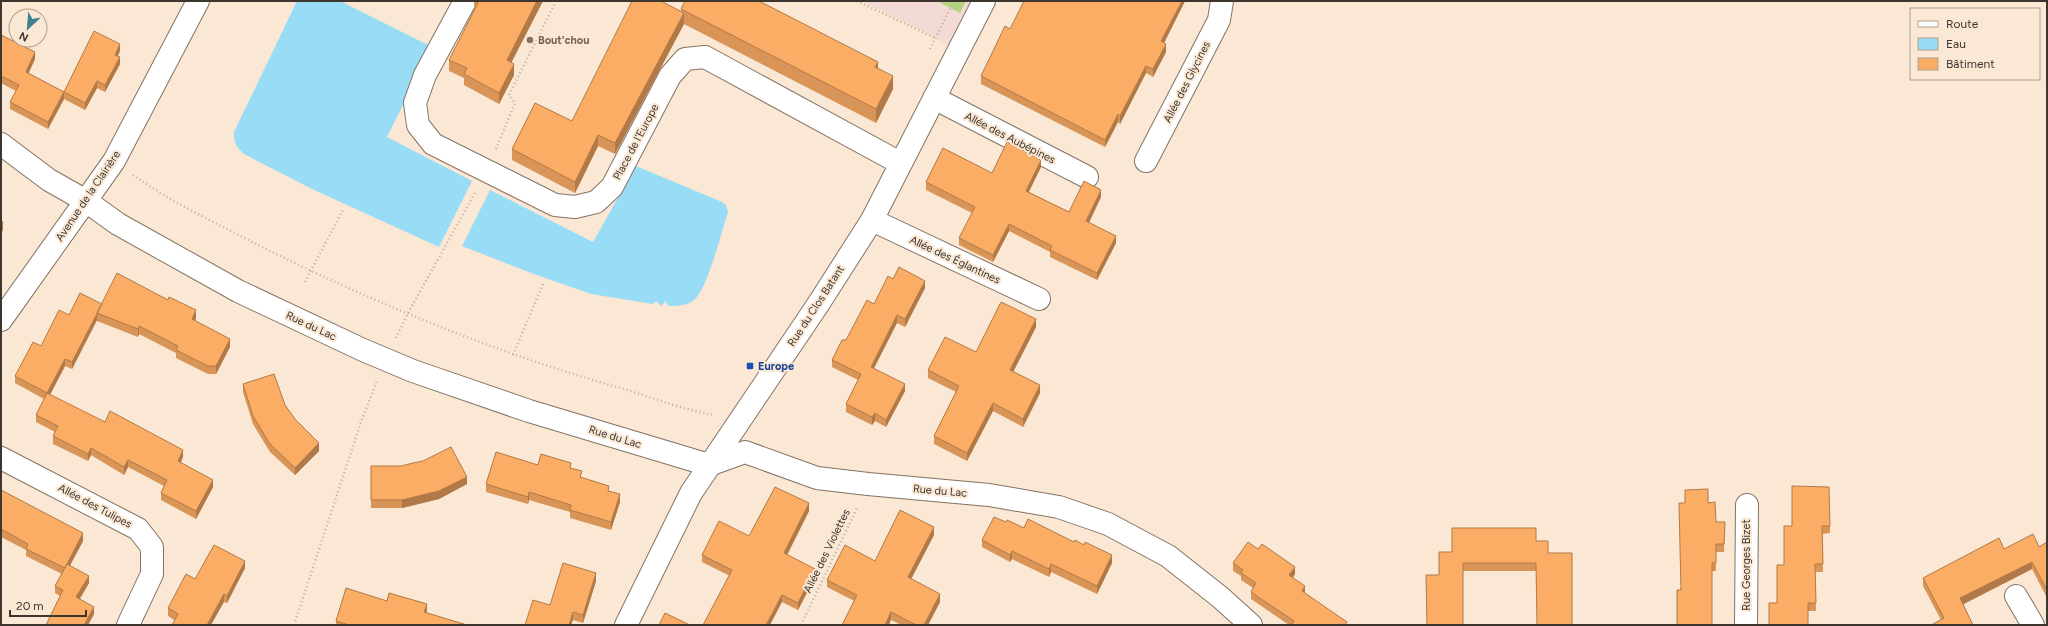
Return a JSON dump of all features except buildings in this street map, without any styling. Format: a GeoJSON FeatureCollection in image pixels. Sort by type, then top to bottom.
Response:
{"type":"FeatureCollection","features":[{"type":"Feature","properties":{"kind":"street","name":"Avenue de la Clairière"},"geometry":{"type":"LineString","coordinates":[[1,320],[114,161],[198,1]]}},
{"type":"Feature","properties":{"kind":"street","name":"Place de l'Europe"},"geometry":{"type":"LineString","coordinates":[[465,1],[425,75],[415,103],[418,125],[433,144],[555,204],[575,207],[596,202],[612,187],[670,76],[685,59],[705,57],[900,163]]}},
{"type":"Feature","properties":{"kind":"street","name":"Rue du Clos Batant"},"geometry":{"type":"LineString","coordinates":[[626,625],[691,493],[819,303],[872,220],[984,1]]}},
{"type":"Feature","properties":{"kind":"street","name":"Allée des Glycines"},"geometry":{"type":"LineString","coordinates":[[1146,161],[1219,20],[1222,1]]}},
{"type":"Feature","properties":{"kind":"street","name":"Allée des Aubépines"},"geometry":{"type":"LineString","coordinates":[[934,98],[1087,177]]}},
{"type":"Feature","properties":{"kind":"street","name":"Rue du Lac"},"geometry":{"type":"LineString","coordinates":[[1,144],[49,180],[86,201],[118,224],[238,291],[386,360],[529,411],[709,465],[745,452],[817,478],[996,496],[1059,507],[1108,524],[1168,556],[1220,597],[1252,625]]}},
{"type":"Feature","properties":{"kind":"street","name":"Allée des Églantines"},"geometry":{"type":"LineString","coordinates":[[872,220],[1039,299]]}},
{"type":"Feature","properties":{"kind":"street","name":"Allée des Tulipes"},"geometry":{"type":"LineString","coordinates":[[1,458],[138,529],[152,548],[152,574],[128,625]]}},
{"type":"Feature","properties":{"kind":"street","name":"Rue Georges Bizet"},"geometry":{"type":"LineString","coordinates":[[1746,625],[1747,505]]}},
{"type":"Feature","properties":{"kind":"street"},"geometry":{"type":"LineString","coordinates":[[2016,596],[2034,625]]}},
{"type":"Feature","properties":{"kind":"path"},"geometry":{"type":"LineString","coordinates":[[856,1],[935,38]]}},
{"type":"Feature","properties":{"kind":"path"},"geometry":{"type":"LineString","coordinates":[[114,161],[142,181],[222,226],[310,271],[513,355],[595,381],[718,415]]}},
{"type":"Feature","properties":{"kind":"path"},"geometry":{"type":"LineString","coordinates":[[305,282],[344,208]]}},
{"type":"Feature","properties":{"kind":"path"},"geometry":{"type":"LineString","coordinates":[[513,355],[542,284]]}},
{"type":"Feature","properties":{"kind":"path"},"geometry":{"type":"LineString","coordinates":[[294,625],[361,422],[386,360]]}},
{"type":"Feature","properties":{"kind":"path","name":"Allée des Violettes"},"geometry":{"type":"LineString","coordinates":[[801,625],[868,484]]}},
{"type":"Feature","properties":{"kind":"shaded area"},"geometry":{"type":"Polygon","coordinates":[[[862,1],[984,1],[959,50],[862,1]]]}},
{"type":"Feature","properties":{"kind":"green space"},"geometry":{"type":"Polygon","coordinates":[[[937,1],[966,1],[960,13],[937,1]]]}},
{"type":"Feature","properties":{"kind":"water"},"geometry":{"type":"Polygon","coordinates":[[[297,1],[340,1],[432,47],[387,137],[472,181],[439,247],[312,189],[244,154],[236,144],[234,132],[297,1]]]}},
{"type":"Feature","properties":{"kind":"water"},"geometry":{"type":"Polygon","coordinates":[[[636,166],[726,205],[728,212],[710,270],[701,291],[690,303],[668,306],[666,301],[661,306],[656,301],[653,304],[591,294],[531,273],[462,246],[490,190],[593,242],[636,166]]]}},
{"type":"Feature","properties":{"kind":"place","name":"Bout'chou"},"geometry":{"type":"Point","coordinates":[530,40]}},
{"type":"Feature","properties":{"kind":"place","name":"Europe"},"geometry":{"type":"Point","coordinates":[750,366]}}]}
